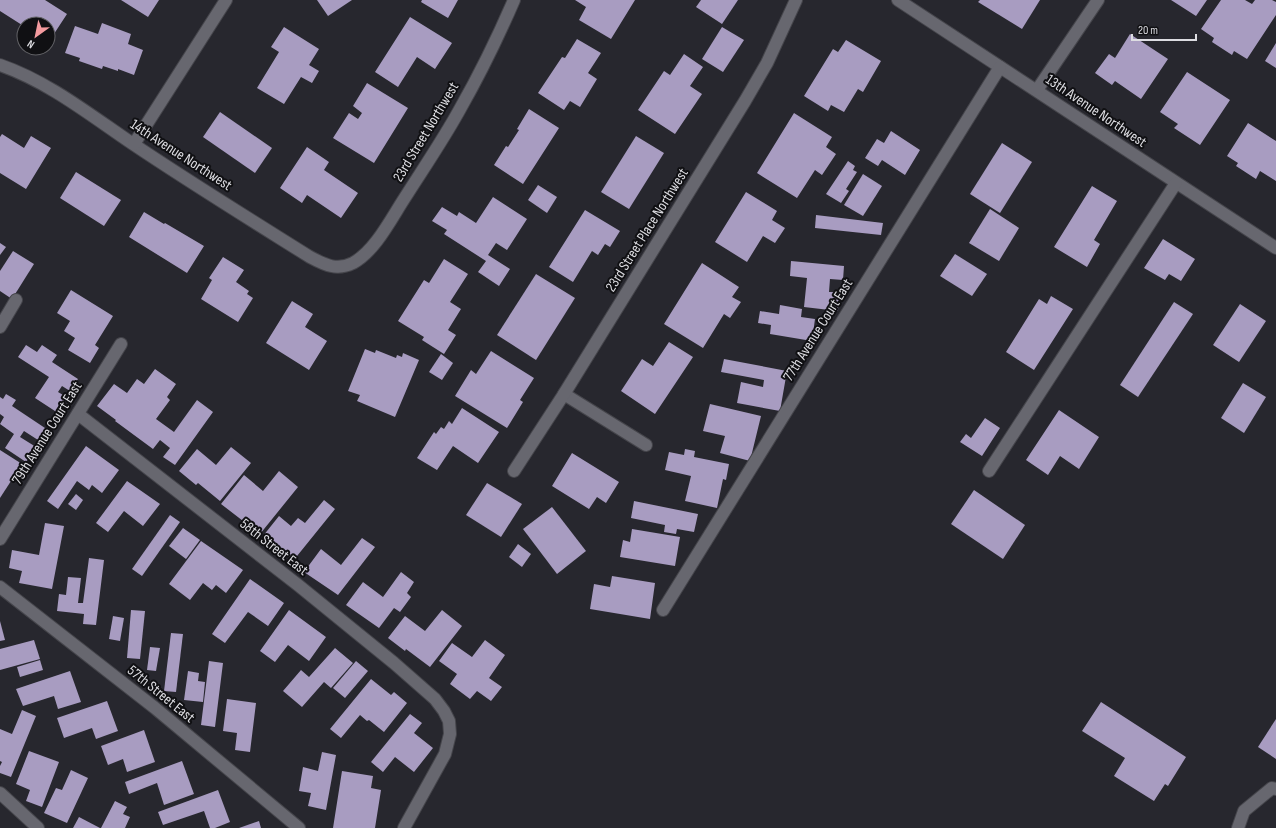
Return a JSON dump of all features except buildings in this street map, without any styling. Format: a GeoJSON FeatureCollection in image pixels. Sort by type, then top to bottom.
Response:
{"type":"FeatureCollection","features":[{"type":"Feature","properties":{"kind":"street"},"geometry":{"type":"LineString","coordinates":[[134,144],[226,0]]}},
{"type":"Feature","properties":{"kind":"street","name":"23rd Street Northwest"},"geometry":{"type":"LineString","coordinates":[[346,266],[360,258],[376,241],[437,147],[460,110],[481,70],[514,0]]}},
{"type":"Feature","properties":{"kind":"street","name":"23rd Street Place Northwest"},"geometry":{"type":"LineString","coordinates":[[514,471],[564,394],[745,102],[767,63],[796,0]]}},
{"type":"Feature","properties":{"kind":"street","name":"13th Avenue Northwest"},"geometry":{"type":"LineString","coordinates":[[898,0],[1276,248]]}},
{"type":"Feature","properties":{"kind":"street"},"geometry":{"type":"LineString","coordinates":[[1036,90],[1098,0]]}},
{"type":"Feature","properties":{"kind":"street","name":"14th Avenue Northwest"},"geometry":{"type":"LineString","coordinates":[[0,65],[37,80],[64,96],[134,144],[310,257],[324,265],[332,267],[346,266]]}},
{"type":"Feature","properties":{"kind":"street","name":"77th Avenue Court East"},"geometry":{"type":"LineString","coordinates":[[663,610],[1000,67]]}},
{"type":"Feature","properties":{"kind":"street"},"geometry":{"type":"LineString","coordinates":[[990,471],[1176,183]]}},
{"type":"Feature","properties":{"kind":"street"},"geometry":{"type":"LineString","coordinates":[[0,327],[16,300]]}},
{"type":"Feature","properties":{"kind":"street","name":"79th Avenue Court East"},"geometry":{"type":"LineString","coordinates":[[0,539],[121,344]]}},
{"type":"Feature","properties":{"kind":"street"},"geometry":{"type":"LineString","coordinates":[[564,394],[646,446]]}},
{"type":"Feature","properties":{"kind":"street","name":"58th Street East"},"geometry":{"type":"LineString","coordinates":[[78,414],[291,580],[382,653],[435,699],[449,721],[450,734],[445,754],[404,828]]}},
{"type":"Feature","properties":{"kind":"street","name":"57th Street East"},"geometry":{"type":"LineString","coordinates":[[0,587],[161,713],[300,828]]}},
{"type":"Feature","properties":{"kind":"street"},"geometry":{"type":"LineString","coordinates":[[1238,828],[1244,811],[1272,788],[1276,789]]}},
{"type":"Feature","properties":{"kind":"street"},"geometry":{"type":"LineString","coordinates":[[0,793],[38,828]]}}]}
